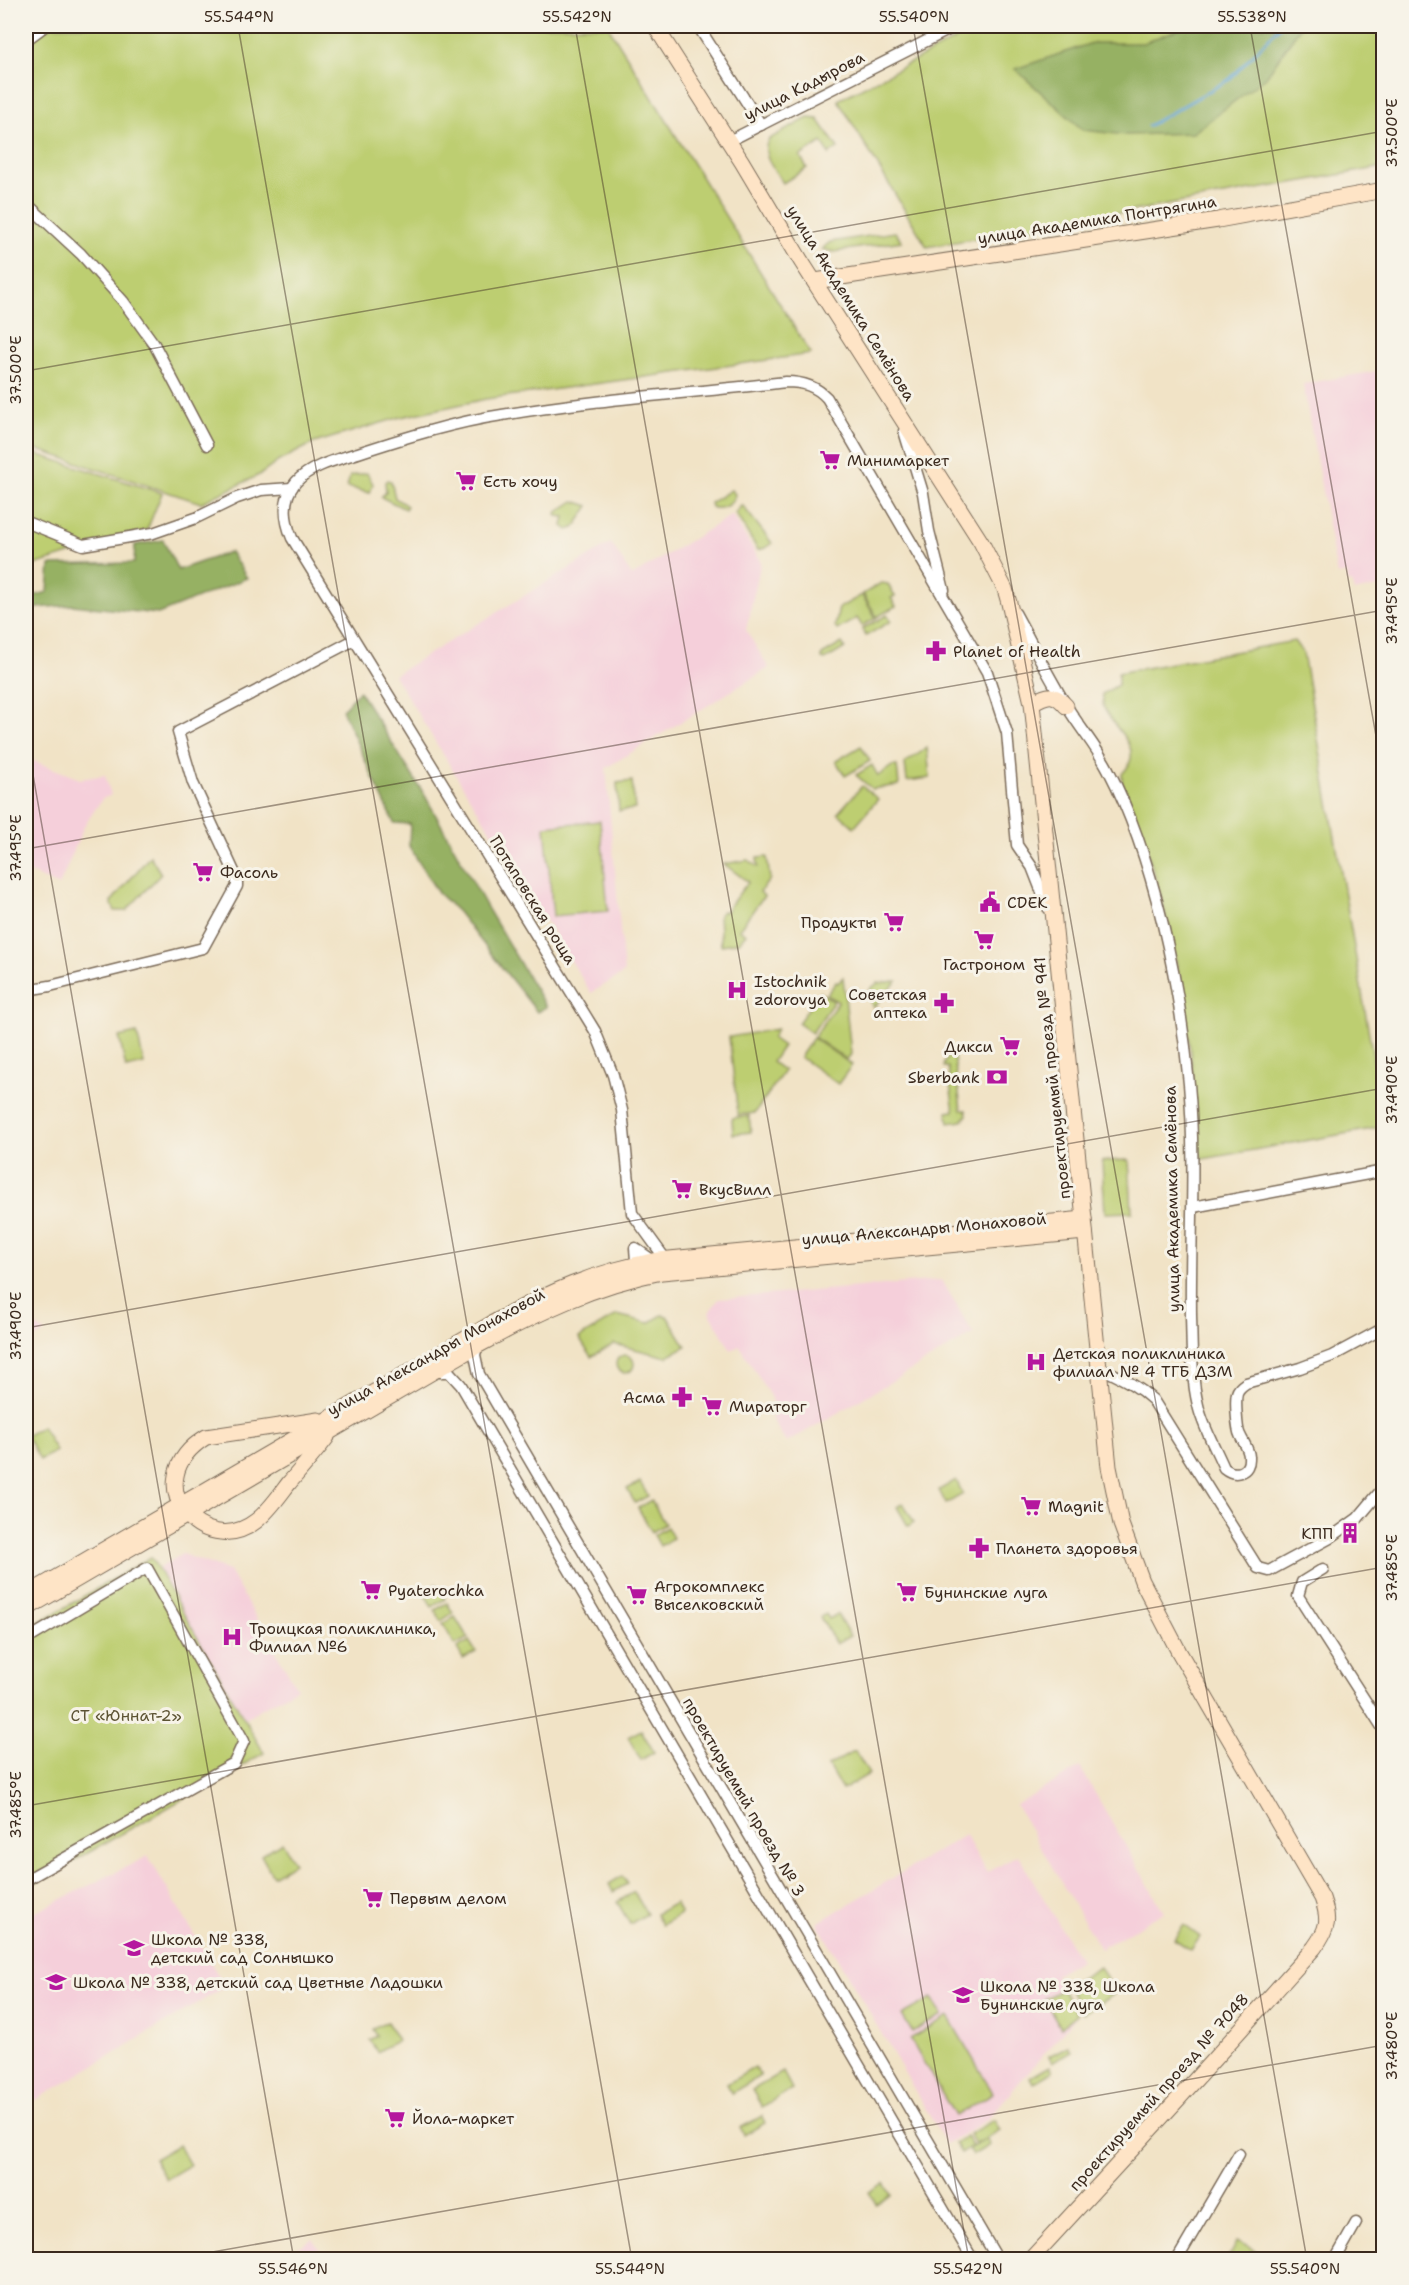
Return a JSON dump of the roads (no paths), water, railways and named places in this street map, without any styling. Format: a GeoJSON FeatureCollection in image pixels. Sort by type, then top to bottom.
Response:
{"type":"FeatureCollection","features":[{"type":"Feature","properties":{"kind":"main road","name":"улица Академика Семёнова"},"geometry":{"type":"LineString","coordinates":[[655,26],[981,542],[1005,589],[1032,703],[1056,934]]}},
{"type":"Feature","properties":{"kind":"main road","name":"улица Академика Понтрягина"},"geometry":{"type":"LineString","coordinates":[[814,281],[1218,220],[1383,190]]}},
{"type":"Feature","properties":{"kind":"main road"},"geometry":{"type":"LineString","coordinates":[[1032,703],[1044,696],[1053,696],[1058,697],[1066,706]]}},
{"type":"Feature","properties":{"kind":"main road","name":"проектируемый проезд № 941"},"geometry":{"type":"LineString","coordinates":[[1056,934],[1085,1226]]}},
{"type":"Feature","properties":{"kind":"main road"},"geometry":{"type":"LineString","coordinates":[[1085,1226],[1099,1367]]}},
{"type":"Feature","properties":{"kind":"main road","name":"улица Александры Монаховой"},"geometry":{"type":"LineString","coordinates":[[26,1594],[183,1510],[330,1425],[533,1301],[590,1277],[637,1270],[711,1267],[1085,1226]]}},
{"type":"Feature","properties":{"kind":"main road","name":"улица Александры Монаховой"},"geometry":{"type":"LineString","coordinates":[[330,1425],[552,1306],[637,1270]]}},
{"type":"Feature","properties":{"kind":"main road","name":"проектируемый проезд № 7048"},"geometry":{"type":"LineString","coordinates":[[1030,2259],[1314,1948],[1326,1926],[1327,1912],[1322,1898],[1179,1652],[1131,1555],[1115,1502],[1109,1467],[1099,1367]]}},
{"type":"Feature","properties":{"kind":"main road"},"geometry":{"type":"LineString","coordinates":[[330,1425],[256,1522],[242,1529],[222,1532],[208,1529],[183,1510],[176,1493],[177,1468],[192,1446],[206,1437],[330,1425]]}},
{"type":"Feature","properties":{"kind":"main road","name":"улица Александры Монаховой"},"geometry":{"type":"LineString","coordinates":[[26,1609],[183,1510]]}},
{"type":"Feature","properties":{"kind":"street"},"geometry":{"type":"LineString","coordinates":[[26,40],[45,26]]}},
{"type":"Feature","properties":{"kind":"street"},"geometry":{"type":"LineString","coordinates":[[698,26],[761,125]]}},
{"type":"Feature","properties":{"kind":"street","name":"улица Кадырова"},"geometry":{"type":"LineString","coordinates":[[729,141],[956,26]]}},
{"type":"Feature","properties":{"kind":"street"},"geometry":{"type":"LineString","coordinates":[[26,203],[81,254],[123,301],[154,344],[207,445]]}},
{"type":"Feature","properties":{"kind":"street"},"geometry":{"type":"LineString","coordinates":[[26,522],[82,545],[153,533],[196,518],[237,498],[261,490],[292,488],[303,476],[329,463],[408,438],[501,415],[582,404],[793,382],[813,386],[827,398],[982,662],[1003,716],[1007,733],[1017,845],[1028,859],[1038,879],[1056,934]]}},
{"type":"Feature","properties":{"kind":"street"},"geometry":{"type":"LineString","coordinates":[[888,395],[909,441],[947,603]]}},
{"type":"Feature","properties":{"kind":"street","name":"Потаповская роща"},"geometry":{"type":"LineString","coordinates":[[292,488],[287,497],[285,512],[289,531],[580,1006],[606,1056],[622,1110],[632,1213],[677,1276],[635,1248],[637,1270]]}},
{"type":"Feature","properties":{"kind":"street"},"geometry":{"type":"LineString","coordinates":[[910,539],[916,544],[925,541],[929,531]]}},
{"type":"Feature","properties":{"kind":"street","name":"улица Академика Семёнова"},"geometry":{"type":"LineString","coordinates":[[1009,603],[1066,706],[1096,747],[1109,771],[1147,867],[1170,954],[1189,1084],[1193,1207],[1192,1348],[1198,1407],[1224,1468],[1230,1473],[1237,1474],[1245,1469],[1250,1458],[1238,1433],[1237,1394],[1240,1387],[1246,1383],[1300,1368],[1339,1353],[1383,1328]]}},
{"type":"Feature","properties":{"kind":"street"},"geometry":{"type":"LineString","coordinates":[[26,990],[203,948],[237,886],[237,878],[193,783],[178,732],[354,640]]}},
{"type":"Feature","properties":{"kind":"street"},"geometry":{"type":"LineString","coordinates":[[1193,1207],[1383,1171]]}},
{"type":"Feature","properties":{"kind":"street","name":"проектируемый проезд № 3"},"geometry":{"type":"LineString","coordinates":[[477,1346],[475,1355],[479,1374],[998,2259]]}},
{"type":"Feature","properties":{"kind":"street"},"geometry":{"type":"LineString","coordinates":[[1099,1367],[1126,1379],[1153,1400],[1258,1568],[1269,1570],[1330,1538],[1358,1518],[1383,1487]]}},
{"type":"Feature","properties":{"kind":"street"},"geometry":{"type":"LineString","coordinates":[[432,1372],[448,1372],[461,1385],[973,2259]]}},
{"type":"Feature","properties":{"kind":"street"},"geometry":{"type":"LineString","coordinates":[[26,1640],[147,1568],[244,1741],[234,1763],[26,1880]]}},
{"type":"Feature","properties":{"kind":"street"},"geometry":{"type":"LineString","coordinates":[[1323,1569],[1302,1582],[1298,1596],[1383,1730]]}},
{"type":"Feature","properties":{"kind":"street"},"geometry":{"type":"LineString","coordinates":[[1177,2259],[1239,2154]]}},
{"type":"Feature","properties":{"kind":"street"},"geometry":{"type":"LineString","coordinates":[[1335,2259],[1356,2223]]}},
{"type":"Feature","properties":{"kind":"waterway"},"geometry":{"type":"LineString","coordinates":[[1148,126],[1230,79],[1280,26]]}},
{"type":"Feature","properties":{"kind":"place","name":"Минимаркет"},"geometry":{"type":"Point","coordinates":[830,460]}},
{"type":"Feature","properties":{"kind":"place","name":"Есть хочу"},"geometry":{"type":"Point","coordinates":[466,481]}},
{"type":"Feature","properties":{"kind":"place","name":"Planet of Health"},"geometry":{"type":"Point","coordinates":[936,651]}},
{"type":"Feature","properties":{"kind":"place","name":"Фасоль"},"geometry":{"type":"Point","coordinates":[203,872]}},
{"type":"Feature","properties":{"kind":"place","name":"CDEK"},"geometry":{"type":"Point","coordinates":[990,902]}},
{"type":"Feature","properties":{"kind":"place","name":"Продукты"},"geometry":{"type":"Point","coordinates":[894,922]}},
{"type":"Feature","properties":{"kind":"place","name":"Гастроном"},"geometry":{"type":"Point","coordinates":[984,940]}},
{"type":"Feature","properties":{"kind":"place","name":"Istochnik zdorovya"},"geometry":{"type":"Point","coordinates":[737,990]}},
{"type":"Feature","properties":{"kind":"place","name":"Советская аптека"},"geometry":{"type":"Point","coordinates":[944,1003]}},
{"type":"Feature","properties":{"kind":"place","name":"Дикси"},"geometry":{"type":"Point","coordinates":[1010,1046]}},
{"type":"Feature","properties":{"kind":"place","name":"Sberbank"},"geometry":{"type":"Point","coordinates":[997,1077]}},
{"type":"Feature","properties":{"kind":"place","name":"ВкусВилл"},"geometry":{"type":"Point","coordinates":[682,1189]}},
{"type":"Feature","properties":{"kind":"place","name":"Детская поликлиника филиал № 4 ТГБ ДЗМ"},"geometry":{"type":"Point","coordinates":[1036,1362]}},
{"type":"Feature","properties":{"kind":"place","name":"Асма"},"geometry":{"type":"Point","coordinates":[682,1397]}},
{"type":"Feature","properties":{"kind":"place","name":"Мираторг"},"geometry":{"type":"Point","coordinates":[712,1406]}},
{"type":"Feature","properties":{"kind":"place","name":"Magnit"},"geometry":{"type":"Point","coordinates":[1031,1506]}},
{"type":"Feature","properties":{"kind":"place","name":"КПП"},"geometry":{"type":"Point","coordinates":[1350,1533]}},
{"type":"Feature","properties":{"kind":"place","name":"Планета здоровья"},"geometry":{"type":"Point","coordinates":[979,1548]}},
{"type":"Feature","properties":{"kind":"place","name":"Pyaterochka"},"geometry":{"type":"Point","coordinates":[371,1590]}},
{"type":"Feature","properties":{"kind":"place","name":"Бунинские луга"},"geometry":{"type":"Point","coordinates":[907,1592]}},
{"type":"Feature","properties":{"kind":"place","name":"Агрокомплекс Выселковский"},"geometry":{"type":"Point","coordinates":[637,1595]}},
{"type":"Feature","properties":{"kind":"place","name":"Троицкая поликлиника, Филиал №6"},"geometry":{"type":"Point","coordinates":[232,1637]}},
{"type":"Feature","properties":{"kind":"place","name":"Первым делом"},"geometry":{"type":"Point","coordinates":[373,1898]}},
{"type":"Feature","properties":{"kind":"place","name":"Школа № 338, детский сад Солнышко"},"geometry":{"type":"Point","coordinates":[134,1948]}},
{"type":"Feature","properties":{"kind":"place","name":"Школа № 338, детский сад Цветные Ладошки"},"geometry":{"type":"Point","coordinates":[56,1982]}},
{"type":"Feature","properties":{"kind":"place","name":"Школа № 338, Школа Бунинские луга"},"geometry":{"type":"Point","coordinates":[963,1995]}},
{"type":"Feature","properties":{"kind":"place","name":"Йола-маркет"},"geometry":{"type":"Point","coordinates":[395,2118]}},
{"type":"Feature","properties":{"kind":"park label","name":"СТ «Юннат-2»"},"geometry":{"type":"Point","coordinates":[126,1715]}}]}
